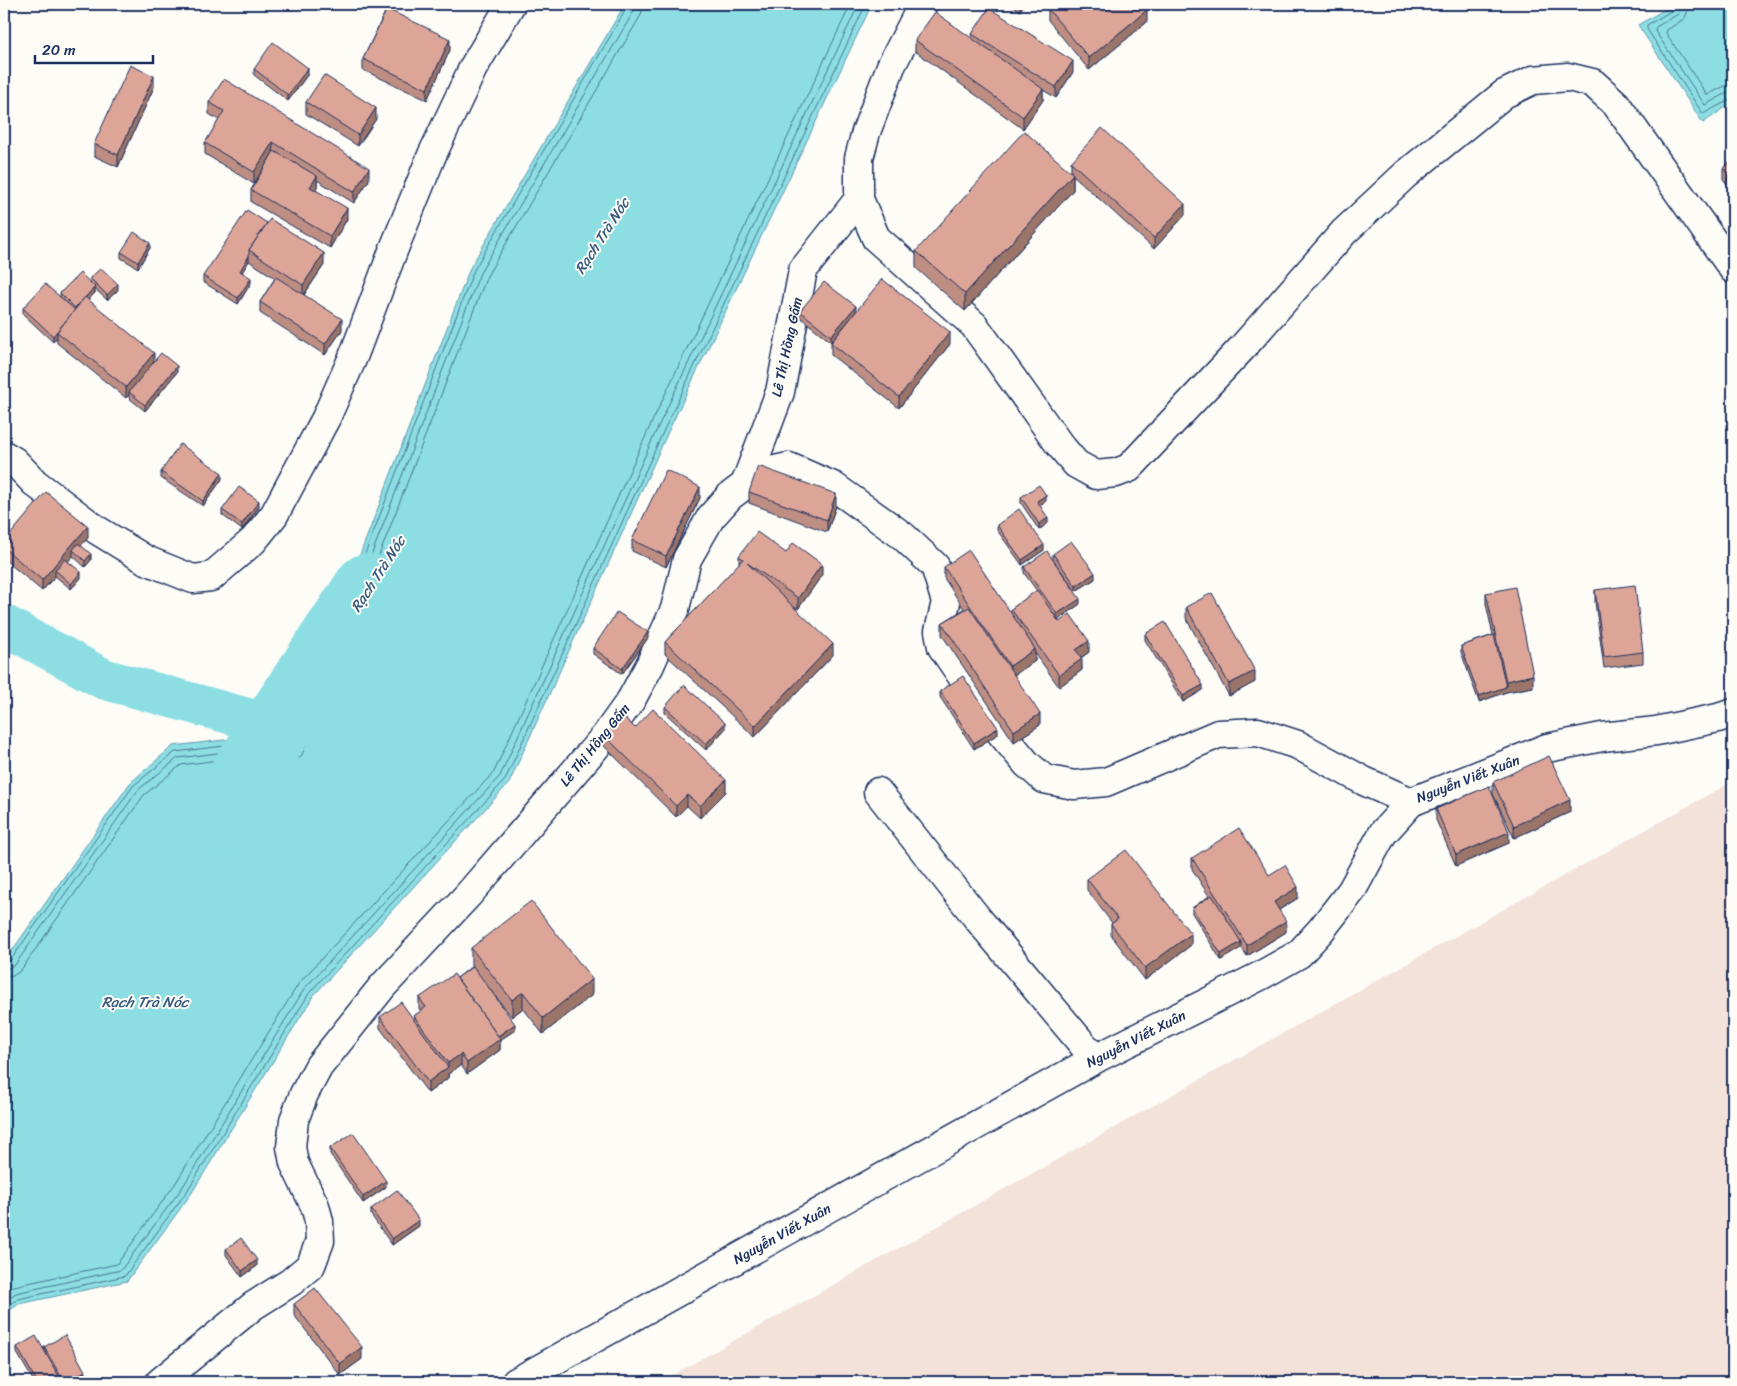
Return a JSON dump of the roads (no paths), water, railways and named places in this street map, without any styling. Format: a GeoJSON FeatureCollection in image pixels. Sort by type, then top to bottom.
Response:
{"type":"FeatureCollection","features":[{"type":"Feature","properties":{"kind":"street"},"geometry":{"type":"LineString","coordinates":[[4,455],[14,461],[35,483],[97,530],[146,560],[172,571],[193,579],[211,577],[239,554],[253,541],[274,515],[326,418],[353,357],[392,251],[432,155],[473,68],[511,4]]}},
{"type":"Feature","properties":{"kind":"street"},"geometry":{"type":"LineString","coordinates":[[923,4],[891,66],[866,132],[860,158],[860,198],[876,238],[974,325],[1059,444],[1076,464],[1096,475],[1116,473],[1129,468],[1243,347],[1358,219],[1405,174],[1504,94],[1533,80],[1568,77],[1593,83],[1616,104],[1733,269]]}},
{"type":"Feature","properties":{"kind":"street","name":"Lê Thị Hồng Gấm"},"geometry":{"type":"LineString","coordinates":[[165,1377],[253,1306],[284,1287],[311,1265],[320,1241],[315,1206],[294,1163],[291,1147],[294,1120],[304,1094],[319,1066],[382,987],[468,895],[606,735],[632,700],[650,665],[674,609],[687,559],[699,536],[711,517],[746,482],[780,392],[803,270],[860,198]]}},
{"type":"Feature","properties":{"kind":"street"},"geometry":{"type":"LineString","coordinates":[[746,482],[761,473],[790,467],[832,486],[923,552],[935,566],[946,602],[938,631],[942,647],[1001,733],[1026,764],[1044,779],[1074,785],[1106,782],[1218,734],[1258,732],[1298,745],[1364,781],[1411,802]]}},
{"type":"Feature","properties":{"kind":"street","name":"Nguyễn Viết Xuân"},"geometry":{"type":"LineString","coordinates":[[516,1382],[1095,1059],[1260,976],[1299,954],[1321,930],[1352,890],[1383,833],[1411,802],[1548,748],[1602,737],[1656,731],[1733,713]]}},
{"type":"Feature","properties":{"kind":"street"},"geometry":{"type":"LineString","coordinates":[[878,792],[978,919],[1095,1059]]}},
{"type":"Feature","properties":{"kind":"water","name":"Rạch Trà Nóc"},"geometry":{"type":"Polygon","coordinates":[[[625,4],[872,4],[668,432],[509,783],[314,995],[191,1194],[127,1281],[19,1304],[4,1314],[4,962],[130,783],[173,746],[241,738],[287,745],[470,268],[625,4]]]}},
{"type":"Feature","properties":{"kind":"water"},"geometry":{"type":"Polygon","coordinates":[[[1674,4],[1733,4],[1733,102],[1703,123],[1638,25],[1674,4]]]}},
{"type":"Feature","properties":{"kind":"waterway","name":"Rạch Trà Nóc"},"geometry":{"type":"LineString","coordinates":[[214,822],[369,588]]}},
{"type":"Feature","properties":{"kind":"waterway"},"geometry":{"type":"LineString","coordinates":[[4,625],[104,679],[278,727]]}}]}
